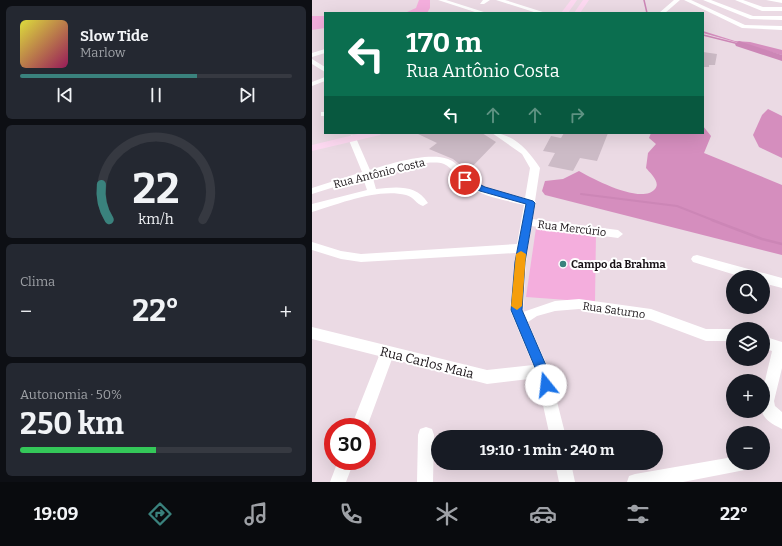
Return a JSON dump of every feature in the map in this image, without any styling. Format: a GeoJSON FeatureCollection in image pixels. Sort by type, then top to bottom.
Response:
{"type":"FeatureCollection","features":[{"type":"Feature","properties":{"kind":"main road"},"geometry":{"type":"LineString","coordinates":[[565,12],[572,0]]}},
{"type":"Feature","properties":{"kind":"main road"},"geometry":{"type":"LineString","coordinates":[[578,12],[586,0]]}},
{"type":"Feature","properties":{"kind":"main road"},"geometry":{"type":"LineString","coordinates":[[312,143],[368,134]]}},
{"type":"Feature","properties":{"kind":"main road"},"geometry":{"type":"LineString","coordinates":[[312,148],[353,136]]}},
{"type":"Feature","properties":{"kind":"street"},"geometry":{"type":"LineString","coordinates":[[441,0],[481,12]]}},
{"type":"Feature","properties":{"kind":"street"},"geometry":{"type":"LineString","coordinates":[[499,0],[540,12]]}},
{"type":"Feature","properties":{"kind":"street"},"geometry":{"type":"LineString","coordinates":[[663,12],[677,0]]}},
{"type":"Feature","properties":{"kind":"street"},"geometry":{"type":"LineString","coordinates":[[687,0],[744,27],[756,29],[782,28]]}},
{"type":"Feature","properties":{"kind":"street"},"geometry":{"type":"LineString","coordinates":[[706,0],[713,1],[746,16],[760,19],[782,18]]}},
{"type":"Feature","properties":{"kind":"street"},"geometry":{"type":"LineString","coordinates":[[738,0],[764,10],[782,9]]}},
{"type":"Feature","properties":{"kind":"street"},"geometry":{"type":"LineString","coordinates":[[768,0],[782,1]]}},
{"type":"Feature","properties":{"kind":"street"},"geometry":{"type":"LineString","coordinates":[[760,19],[764,10]]}},
{"type":"Feature","properties":{"kind":"street"},"geometry":{"type":"LineString","coordinates":[[312,55],[324,51]]}},
{"type":"Feature","properties":{"kind":"street"},"geometry":{"type":"LineString","coordinates":[[312,61],[324,69]]}},
{"type":"Feature","properties":{"kind":"street"},"geometry":{"type":"LineString","coordinates":[[312,84],[324,79]]}},
{"type":"Feature","properties":{"kind":"street"},"geometry":{"type":"LineString","coordinates":[[498,134],[525,152],[534,164],[536,172],[522,248],[517,304],[519,320],[542,370],[556,430]]}},
{"type":"Feature","properties":{"kind":"street"},"geometry":{"type":"LineString","coordinates":[[353,136],[372,192]]}},
{"type":"Feature","properties":{"kind":"street","name":"Rua Antônio Costa"},"geometry":{"type":"LineString","coordinates":[[312,191],[367,174],[421,161],[440,160],[450,164],[465,180],[474,185],[530,203]]}},
{"type":"Feature","properties":{"kind":"street"},"geometry":{"type":"LineString","coordinates":[[312,208],[372,192],[415,194],[422,198],[423,203]]}},
{"type":"Feature","properties":{"kind":"street","name":"Rua Mercúrio"},"geometry":{"type":"LineString","coordinates":[[526,222],[618,234]]}},
{"type":"Feature","properties":{"kind":"street"},"geometry":{"type":"LineString","coordinates":[[312,246],[341,255],[361,258],[522,248]]}},
{"type":"Feature","properties":{"kind":"street"},"geometry":{"type":"LineString","coordinates":[[697,259],[734,270]]}},
{"type":"Feature","properties":{"kind":"street"},"geometry":{"type":"LineString","coordinates":[[770,280],[782,283]]}},
{"type":"Feature","properties":{"kind":"street","name":"Rua Saturno"},"geometry":{"type":"LineString","coordinates":[[519,320],[534,312],[550,307],[579,304],[651,315],[706,335],[726,335]]}},
{"type":"Feature","properties":{"kind":"street","name":"Rua Carlos Maia"},"geometry":{"type":"LineString","coordinates":[[312,333],[487,377],[514,376],[542,370]]}},
{"type":"Feature","properties":{"kind":"street"},"geometry":{"type":"LineString","coordinates":[[770,344],[781,348],[767,401],[767,408],[770,414],[782,421]]}},
{"type":"Feature","properties":{"kind":"street"},"geometry":{"type":"LineString","coordinates":[[362,418],[388,352]]}},
{"type":"Feature","properties":{"kind":"street"},"geometry":{"type":"LineString","coordinates":[[425,482],[426,435]]}},
{"type":"Feature","properties":{"kind":"street"},"geometry":{"type":"LineString","coordinates":[[635,482],[726,466]]}},
{"type":"Feature","properties":{"kind":"street"},"geometry":{"type":"LineString","coordinates":[[338,482],[343,470]]}},
{"type":"Feature","properties":{"kind":"street"},"geometry":{"type":"LineString","coordinates":[[564,470],[567,482]]}},
{"type":"Feature","properties":{"kind":"shaded area"},"geometry":{"type":"Polygon","coordinates":[[[419,0],[430,0],[430,8],[428,12],[407,12],[416,8],[419,0]]]}},
{"type":"Feature","properties":{"kind":"shaded area"},"geometry":{"type":"Polygon","coordinates":[[[312,16],[324,16],[324,28],[312,30],[312,16]]]}},
{"type":"Feature","properties":{"kind":"shaded area"},"geometry":{"type":"Polygon","coordinates":[[[704,31],[735,41],[750,42],[782,50],[782,55],[704,33],[704,31]]]}},
{"type":"Feature","properties":{"kind":"shaded area"},"geometry":{"type":"Polygon","coordinates":[[[768,109],[782,116],[782,158],[759,147],[753,135],[762,115],[768,109]]]}},
{"type":"Feature","properties":{"kind":"shaded area"},"geometry":{"type":"Polygon","coordinates":[[[704,127],[711,136],[704,153],[782,185],[782,255],[545,195],[542,191],[545,181],[563,179],[579,171],[617,189],[640,194],[649,193],[655,189],[657,183],[646,168],[648,153],[656,144],[649,138],[651,134],[704,134],[704,127]]]}},
{"type":"Feature","properties":{"kind":"shaded area","name":"Campo da Brahma"},"geometry":{"type":"Polygon","coordinates":[[[536,228],[596,232],[595,302],[526,297],[536,228]]]}},
{"type":"Feature","properties":{"kind":"building"},"geometry":{"type":"Polygon","coordinates":[[[704,52],[717,54],[715,65],[709,65],[709,67],[704,67],[704,52]]]}},
{"type":"Feature","properties":{"kind":"building"},"geometry":{"type":"Polygon","coordinates":[[[418,134],[484,134],[496,142],[468,171],[453,159],[429,149],[437,143],[418,134]]]}},
{"type":"Feature","properties":{"kind":"building"},"geometry":{"type":"Polygon","coordinates":[[[563,134],[608,134],[597,161],[580,158],[573,171],[548,166],[555,153],[543,151],[551,136],[561,138],[563,134]]]}},
{"type":"Feature","properties":{"kind":"waterway"},"geometry":{"type":"LineString","coordinates":[[644,0],[647,12]]}},
{"type":"Feature","properties":{"kind":"waterway"},"geometry":{"type":"LineString","coordinates":[[704,35],[739,44]]}},
{"type":"Feature","properties":{"kind":"waterway"},"geometry":{"type":"LineString","coordinates":[[739,44],[782,58]]}},
{"type":"Feature","properties":{"kind":"waterway"},"geometry":{"type":"LineString","coordinates":[[581,194],[677,206],[715,221]]}},
{"type":"Feature","properties":{"kind":"waterway"},"geometry":{"type":"LineString","coordinates":[[712,220],[762,239],[782,244]]}},
{"type":"Feature","properties":{"kind":"slow traffic"},"geometry":{"type":"LineString","coordinates":[[517,306],[518,277],[521,254]]}},
{"type":"Feature","properties":{"kind":"place","name":"Campo da Brahma"},"geometry":{"type":"Point","coordinates":[563,264]}},
{"type":"Feature","properties":{"kind":"route"},"geometry":{"type":"LineString","coordinates":[[465,180],[482,189],[530,203],[518,277],[516,310],[519,320],[542,370],[546,385]]}}]}
